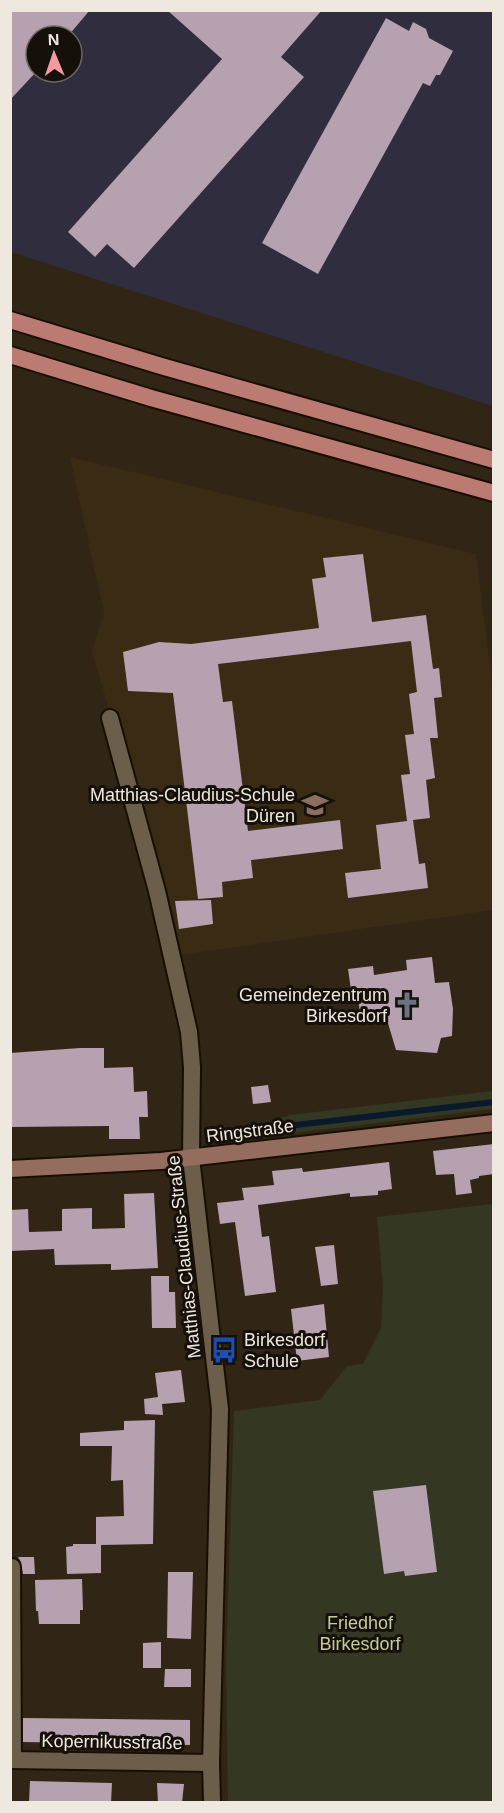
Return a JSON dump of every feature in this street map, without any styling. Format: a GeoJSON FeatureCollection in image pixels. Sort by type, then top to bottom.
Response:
{"type":"FeatureCollection","features":[{"type":"Feature","properties":{"kind":"main road"},"geometry":{"type":"LineString","coordinates":[[10,321],[316,411],[494,460]]}},
{"type":"Feature","properties":{"kind":"main road"},"geometry":{"type":"LineString","coordinates":[[10,355],[185,408],[494,493]]}},
{"type":"Feature","properties":{"kind":"main road","name":"Ringstraße"},"geometry":{"type":"LineString","coordinates":[[10,1169],[191,1158],[494,1123]]}},
{"type":"Feature","properties":{"kind":"street","name":"Matthias-Claudius-Straße"},"geometry":{"type":"LineString","coordinates":[[110,718],[157,891],[189,1032],[192,1067],[191,1158],[220,1408],[211,1763],[212,1803]]}},
{"type":"Feature","properties":{"kind":"street","name":"Kopernikusstraße"},"geometry":{"type":"LineString","coordinates":[[12,1567],[12,1760],[211,1763]]}},
{"type":"Feature","properties":{"kind":"shaded area"},"geometry":{"type":"Polygon","coordinates":[[[11,11],[493,11],[493,406],[11,252],[11,11]]]}},
{"type":"Feature","properties":{"kind":"shaded area","name":"Matthias-Claudius-Schule Düren"},"geometry":{"type":"Polygon","coordinates":[[[70,457],[476,554],[494,699],[493,910],[180,955],[92,651],[104,613],[70,457]]]}},
{"type":"Feature","properties":{"kind":"green space"},"geometry":{"type":"Polygon","coordinates":[[[493,1091],[493,1109],[286,1134],[285,1126],[278,1126],[279,1134],[214,1140],[254,1131],[271,1121],[290,1115],[493,1091]]]}},
{"type":"Feature","properties":{"kind":"green space","name":"Friedhof Birkesdorf"},"geometry":{"type":"Polygon","coordinates":[[[493,1204],[493,1802],[228,1802],[226,1662],[234,1411],[320,1400],[347,1366],[363,1364],[381,1328],[383,1286],[377,1217],[493,1204]]]}},
{"type":"Feature","properties":{"kind":"building"},"geometry":{"type":"Polygon","coordinates":[[[10,10],[90,10],[78,24],[24,24],[25,84],[10,100],[10,10]]]}},
{"type":"Feature","properties":{"kind":"building"},"geometry":{"type":"Polygon","coordinates":[[[167,10],[322,10],[281,57],[304,77],[134,268],[107,244],[95,257],[68,232],[222,59],[167,10]]]}},
{"type":"Feature","properties":{"kind":"building"},"geometry":{"type":"Polygon","coordinates":[[[386,18],[409,31],[413,22],[426,29],[429,38],[453,51],[440,75],[436,75],[430,86],[423,83],[318,274],[262,243],[386,18]]]}},
{"type":"Feature","properties":{"kind":"building"},"geometry":{"type":"Polygon","coordinates":[[[363,554],[372,622],[426,615],[433,669],[439,668],[442,697],[434,698],[438,738],[430,738],[435,778],[426,780],[430,818],[413,820],[419,864],[425,863],[428,888],[348,898],[345,873],[381,869],[376,825],[407,821],[401,775],[410,774],[405,735],[414,734],[409,694],[417,692],[411,641],[218,664],[223,702],[232,701],[248,831],[340,820],[343,849],[251,860],[253,878],[222,882],[223,897],[198,899],[173,693],[128,691],[123,652],[159,642],[191,644],[319,628],[312,579],[326,577],[323,558],[363,554]]]}},
{"type":"Feature","properties":{"kind":"building"},"geometry":{"type":"Polygon","coordinates":[[[211,900],[213,924],[179,929],[175,901],[211,900]]]}},
{"type":"Feature","properties":{"kind":"building","name":"Gemeindezentrum Birkesdorf"},"geometry":{"type":"Polygon","coordinates":[[[432,957],[435,983],[449,982],[453,1009],[452,1036],[441,1038],[437,1053],[396,1050],[387,1020],[361,1023],[358,996],[352,997],[348,969],[373,966],[374,975],[407,970],[406,960],[432,957]]]}},
{"type":"Feature","properties":{"kind":"building"},"geometry":{"type":"Polygon","coordinates":[[[104,1048],[104,1068],[133,1067],[134,1092],[147,1091],[148,1117],[139,1117],[140,1139],[109,1139],[109,1126],[10,1127],[10,1053],[104,1048]]]}},
{"type":"Feature","properties":{"kind":"building"},"geometry":{"type":"Polygon","coordinates":[[[268,1085],[271,1102],[253,1104],[251,1087],[268,1085]]]}},
{"type":"Feature","properties":{"kind":"building"},"geometry":{"type":"Polygon","coordinates":[[[494,1144],[494,1174],[470,1180],[472,1193],[456,1195],[454,1174],[436,1175],[433,1151],[494,1144]]]}},
{"type":"Feature","properties":{"kind":"building"},"geometry":{"type":"Polygon","coordinates":[[[389,1162],[392,1189],[378,1191],[378,1195],[350,1197],[350,1193],[258,1205],[262,1237],[269,1236],[276,1292],[245,1296],[235,1222],[220,1224],[217,1203],[244,1200],[242,1188],[274,1185],[272,1171],[302,1168],[303,1172],[389,1162]]]}},
{"type":"Feature","properties":{"kind":"building"},"geometry":{"type":"Polygon","coordinates":[[[154,1193],[158,1268],[111,1270],[111,1264],[55,1265],[54,1249],[10,1251],[10,1210],[28,1209],[29,1232],[62,1231],[62,1209],[92,1208],[92,1229],[125,1228],[124,1194],[154,1193]]]}},
{"type":"Feature","properties":{"kind":"building"},"geometry":{"type":"Polygon","coordinates":[[[334,1245],[338,1284],[321,1286],[315,1247],[334,1245]]]}},
{"type":"Feature","properties":{"kind":"building"},"geometry":{"type":"Polygon","coordinates":[[[151,1276],[169,1276],[169,1292],[175,1292],[176,1328],[152,1328],[151,1276]]]}},
{"type":"Feature","properties":{"kind":"building"},"geometry":{"type":"Polygon","coordinates":[[[324,1304],[329,1357],[297,1361],[291,1309],[324,1304]]]}},
{"type":"Feature","properties":{"kind":"building"},"geometry":{"type":"Polygon","coordinates":[[[181,1370],[185,1402],[162,1404],[163,1415],[145,1414],[144,1399],[158,1397],[155,1373],[181,1370]]]}},
{"type":"Feature","properties":{"kind":"building"},"geometry":{"type":"Polygon","coordinates":[[[155,1420],[153,1544],[101,1545],[101,1573],[67,1574],[66,1547],[73,1546],[73,1544],[96,1544],[96,1517],[124,1516],[123,1480],[111,1481],[112,1446],[80,1446],[80,1433],[124,1430],[124,1421],[155,1420]]]}},
{"type":"Feature","properties":{"kind":"building"},"geometry":{"type":"Polygon","coordinates":[[[426,1485],[437,1572],[405,1576],[404,1571],[384,1574],[373,1491],[426,1485]]]}},
{"type":"Feature","properties":{"kind":"building"},"geometry":{"type":"Polygon","coordinates":[[[18,1557],[34,1557],[35,1574],[23,1574],[18,1557]]]}},
{"type":"Feature","properties":{"kind":"building"},"geometry":{"type":"Polygon","coordinates":[[[168,1572],[193,1572],[191,1639],[167,1638],[168,1572]]]}},
{"type":"Feature","properties":{"kind":"building"},"geometry":{"type":"Polygon","coordinates":[[[82,1579],[83,1610],[80,1610],[80,1624],[39,1624],[38,1611],[36,1611],[35,1580],[82,1579]]]}},
{"type":"Feature","properties":{"kind":"building"},"geometry":{"type":"Polygon","coordinates":[[[161,1642],[161,1668],[143,1668],[143,1643],[161,1642]]]}},
{"type":"Feature","properties":{"kind":"building"},"geometry":{"type":"Polygon","coordinates":[[[165,1669],[191,1669],[191,1687],[164,1687],[165,1669]]]}},
{"type":"Feature","properties":{"kind":"building"},"geometry":{"type":"Polygon","coordinates":[[[23,1718],[190,1720],[190,1745],[23,1742],[23,1718]]]}},
{"type":"Feature","properties":{"kind":"building"},"geometry":{"type":"Polygon","coordinates":[[[30,1781],[112,1783],[111,1803],[29,1803],[30,1781]]]}},
{"type":"Feature","properties":{"kind":"building"},"geometry":{"type":"Polygon","coordinates":[[[157,1783],[184,1784],[182,1803],[158,1803],[157,1783]]]}},
{"type":"Feature","properties":{"kind":"waterway"},"geometry":{"type":"LineString","coordinates":[[296,1125],[494,1102]]}},
{"type":"Feature","properties":{"kind":"place","name":"Matthias-Claudius-Schule Düren"},"geometry":{"type":"Point","coordinates":[315,805]}},
{"type":"Feature","properties":{"kind":"place","name":"Gemeindezentrum Birkesdorf"},"geometry":{"type":"Point","coordinates":[407,1005]}},
{"type":"Feature","properties":{"kind":"place","name":"Birkesdorf Schule"},"geometry":{"type":"Point","coordinates":[224,1350]}}]}
